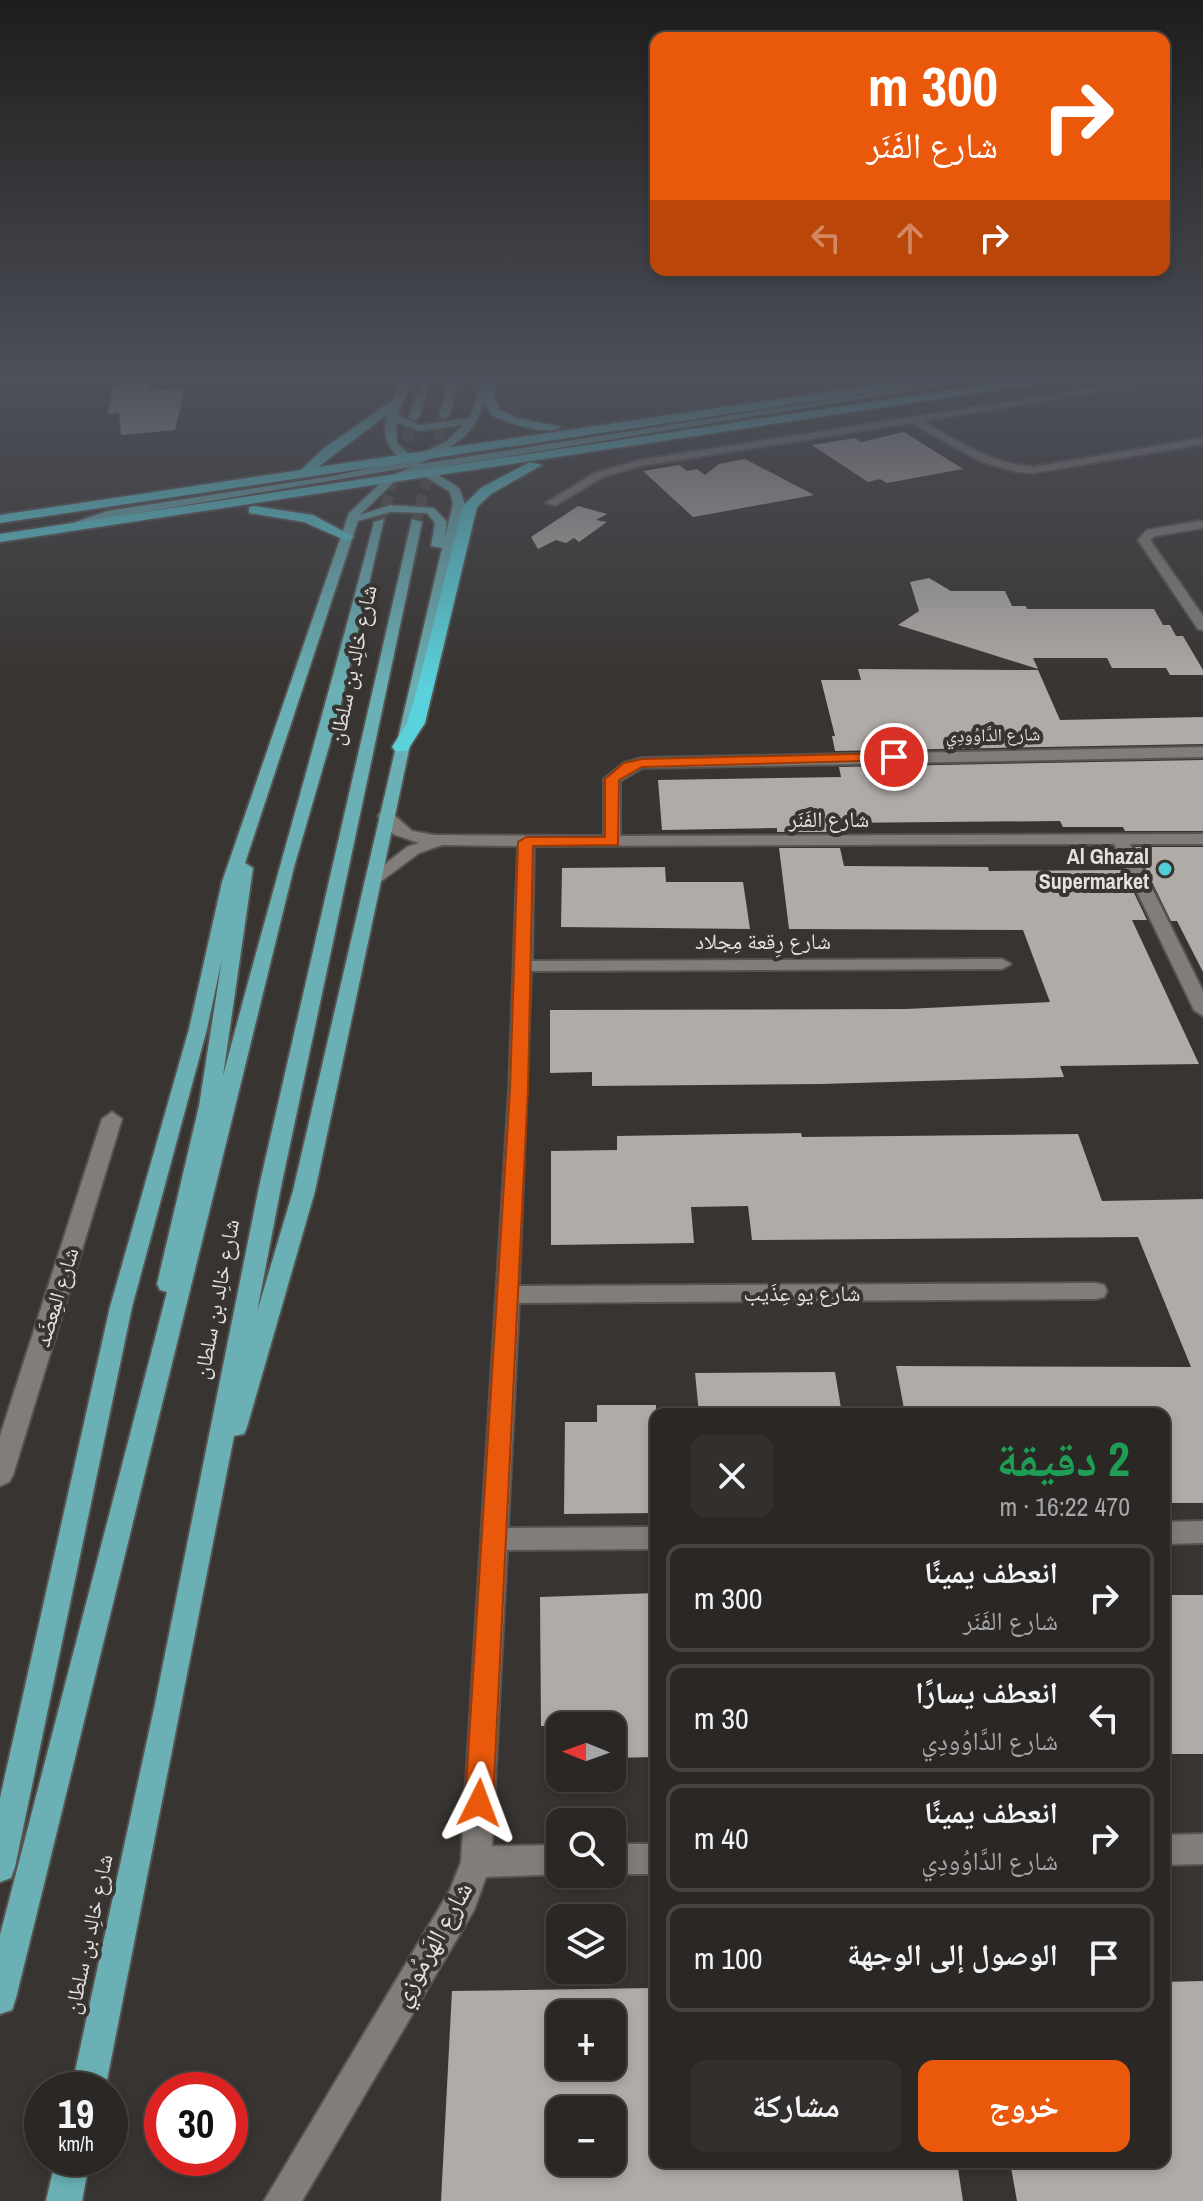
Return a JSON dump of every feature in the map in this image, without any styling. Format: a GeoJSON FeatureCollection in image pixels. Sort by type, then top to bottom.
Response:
{"type":"FeatureCollection","features":[{"type":"Feature","properties":{"kind":"highway"},"geometry":{"type":"LineString","coordinates":[[0,519],[230,484]]}},
{"type":"Feature","properties":{"kind":"highway"},"geometry":{"type":"LineString","coordinates":[[0,538],[366,484]]}},
{"type":"Feature","properties":{"kind":"highway"},"geometry":{"type":"LineString","coordinates":[[401,747],[416,723],[424,697],[470,506],[476,498],[498,484]]}},
{"type":"Feature","properties":{"kind":"highway"},"geometry":{"type":"LineString","coordinates":[[188,511],[253,510],[290,514],[349,531]]}},
{"type":"Feature","properties":{"kind":"main road"},"geometry":{"type":"LineString","coordinates":[[65,528],[107,515],[303,484]]}},
{"type":"Feature","properties":{"kind":"main road"},"geometry":{"type":"LineString","coordinates":[[0,1867],[121,1307],[198,1029],[230,882],[349,531],[359,507],[386,484]]}},
{"type":"Feature","properties":{"kind":"main road"},"geometry":{"type":"LineString","coordinates":[[200,1550],[304,1191],[401,747],[459,504],[455,490],[445,484]]}},
{"type":"Feature","properties":{"kind":"main road"},"geometry":{"type":"LineString","coordinates":[[349,531],[371,513],[390,508],[421,508],[440,517],[441,531],[417,627],[420,667]]}},
{"type":"Feature","properties":{"kind":"main road","name":"شارع خالِد بن سلطان"},"geometry":{"type":"LineString","coordinates":[[0,1998],[282,882],[332,712],[380,522]]}},
{"type":"Feature","properties":{"kind":"main road","name":"شارع خالِد بن سلطان"},"geometry":{"type":"LineString","coordinates":[[92,2072],[200,1550],[270,1187],[416,522]]}},
{"type":"Feature","properties":{"kind":"main road"},"geometry":{"type":"LineString","coordinates":[[135,1472],[157,1331],[209,1106],[251,820]]}},
{"type":"Feature","properties":{"kind":"main road"},"geometry":{"type":"LineString","coordinates":[[64,2201],[69,2176]]}},
{"type":"Feature","properties":{"kind":"street"},"geometry":{"type":"LineString","coordinates":[[552,503],[584,484]]}},
{"type":"Feature","properties":{"kind":"street"},"geometry":{"type":"LineString","coordinates":[[1199,525],[1151,533],[1144,540],[1203,626]]}},
{"type":"Feature","properties":{"kind":"street","name":"شارع الدَّاوُودِي"},"geometry":{"type":"LineString","coordinates":[[612,841],[612,779],[629,766],[642,763],[1203,752]]}},
{"type":"Feature","properties":{"kind":"street","name":"شارع الفَنَر"},"geometry":{"type":"LineString","coordinates":[[386,816],[394,829],[407,836],[454,841],[1203,839]]}},
{"type":"Feature","properties":{"kind":"street"},"geometry":{"type":"LineString","coordinates":[[1120,840],[1203,1010]]}},
{"type":"Feature","properties":{"kind":"street","name":"شارع الفَنَر"},"geometry":{"type":"LineString","coordinates":[[372,883],[413,850],[454,841]]}},
{"type":"Feature","properties":{"kind":"street","name":"شارع الهَرمُوزي"},"geometry":{"type":"LineString","coordinates":[[282,2201],[463,1899],[476,1862],[508,1295],[524,966],[526,842]]}},
{"type":"Feature","properties":{"kind":"street","name":"شارع رِقعة مِجلاد"},"geometry":{"type":"LineString","coordinates":[[524,966],[1002,964]]}},
{"type":"Feature","properties":{"kind":"street","name":"شارع المِعضَد"},"geometry":{"type":"LineString","coordinates":[[0,1475],[112,1119]]}},
{"type":"Feature","properties":{"kind":"street","name":"شارع يو عِذَيب"},"geometry":{"type":"LineString","coordinates":[[508,1295],[1096,1291]]}},
{"type":"Feature","properties":{"kind":"street"},"geometry":{"type":"LineString","coordinates":[[1170,1533],[1203,1532]]}},
{"type":"Feature","properties":{"kind":"street"},"geometry":{"type":"LineString","coordinates":[[494,1539],[650,1538]]}},
{"type":"Feature","properties":{"kind":"street"},"geometry":{"type":"LineString","coordinates":[[1170,1850],[1203,1849]]}},
{"type":"Feature","properties":{"kind":"street"},"geometry":{"type":"LineString","coordinates":[[626,1859],[650,1859]]}},
{"type":"Feature","properties":{"kind":"street"},"geometry":{"type":"LineString","coordinates":[[476,1862],[546,1860]]}},
{"type":"Feature","properties":{"kind":"building"},"geometry":{"type":"Polygon","coordinates":[[[657,484],[792,484],[814,495],[693,517],[657,484]]]}},
{"type":"Feature","properties":{"kind":"building"},"geometry":{"type":"Polygon","coordinates":[[[578,506],[607,514],[596,520],[607,522],[579,542],[574,538],[566,543],[556,540],[538,549],[531,537],[578,506]]]}},
{"type":"Feature","properties":{"kind":"building"},"geometry":{"type":"Polygon","coordinates":[[[929,578],[951,591],[1005,591],[1012,606],[1026,606],[1027,609],[1154,609],[1163,625],[1170,625],[1176,636],[1183,636],[1203,675],[1170,675],[1166,668],[1112,668],[1107,658],[1033,658],[1038,669],[898,625],[919,611],[910,582],[929,578]]]}},
{"type":"Feature","properties":{"kind":"building"},"geometry":{"type":"Polygon","coordinates":[[[858,669],[1038,670],[1060,720],[1203,717],[1203,744],[835,751],[832,736],[835,736],[821,680],[861,680],[858,669]]]}},
{"type":"Feature","properties":{"kind":"building"},"geometry":{"type":"Polygon","coordinates":[[[1203,760],[1203,831],[1063,827],[1060,821],[835,823],[837,832],[777,832],[777,828],[662,830],[658,780],[841,777],[839,767],[1203,760]]]}},
{"type":"Feature","properties":{"kind":"building"},"geometry":{"type":"Polygon","coordinates":[[[1135,847],[1203,847],[1203,972],[1177,921],[1171,921],[1135,847]]]}},
{"type":"Feature","properties":{"kind":"building"},"geometry":{"type":"Polygon","coordinates":[[[779,848],[840,848],[844,866],[988,867],[989,871],[1123,870],[1147,920],[1132,920],[1199,1064],[1060,1066],[1064,1077],[821,1084],[592,1086],[592,1072],[550,1073],[550,1010],[906,1009],[1050,1002],[1023,930],[789,929],[779,848]]]}},
{"type":"Feature","properties":{"kind":"building"},"geometry":{"type":"Polygon","coordinates":[[[665,867],[666,882],[743,882],[750,929],[561,927],[562,868],[665,867]]]}},
{"type":"Feature","properties":{"kind":"building"},"geometry":{"type":"Polygon","coordinates":[[[1078,1134],[1102,1201],[1203,1199],[1203,1503],[1170,1503],[1170,1408],[904,1408],[896,1366],[1191,1367],[1138,1237],[752,1240],[748,1206],[691,1207],[694,1243],[551,1245],[551,1151],[617,1150],[617,1136],[1078,1134]]]}},
{"type":"Feature","properties":{"kind":"building"},"geometry":{"type":"Polygon","coordinates":[[[835,1372],[841,1408],[698,1408],[695,1373],[835,1372]]]}},
{"type":"Feature","properties":{"kind":"building"},"geometry":{"type":"Polygon","coordinates":[[[597,1405],[656,1405],[656,1408],[650,1408],[650,1513],[564,1514],[565,1422],[597,1422],[597,1405]]]}},
{"type":"Feature","properties":{"kind":"building"},"geometry":{"type":"Polygon","coordinates":[[[650,1593],[650,1757],[626,1758],[626,1712],[546,1712],[546,1726],[541,1726],[540,1597],[650,1593]]]}},
{"type":"Feature","properties":{"kind":"building"},"geometry":{"type":"Polygon","coordinates":[[[1170,1595],[1203,1595],[1203,1754],[1170,1754],[1170,1595]]]}},
{"type":"Feature","properties":{"kind":"building"},"geometry":{"type":"Polygon","coordinates":[[[1203,1981],[1203,2201],[1017,2201],[1011,2168],[1170,2168],[1170,1982],[1203,1981]]]}},
{"type":"Feature","properties":{"kind":"building"},"geometry":{"type":"Polygon","coordinates":[[[650,1988],[650,2168],[958,2168],[963,2201],[441,2201],[452,1991],[650,1988]]]}},
{"type":"Feature","properties":{"kind":"tunnel"},"geometry":{"type":"LineString","coordinates":[[380,522],[392,484]]}},
{"type":"Feature","properties":{"kind":"tunnel"},"geometry":{"type":"LineString","coordinates":[[416,522],[426,484]]}},
{"type":"Feature","properties":{"kind":"place","name":"Al Ghazal Supermarket"},"geometry":{"type":"Point","coordinates":[1165,869]}},
{"type":"Feature","properties":{"kind":"route"},"geometry":{"type":"LineString","coordinates":[[479,1803],[519,1089],[526,842],[612,841],[610,787],[612,779],[629,766],[656,761],[894,757]]}}]}
